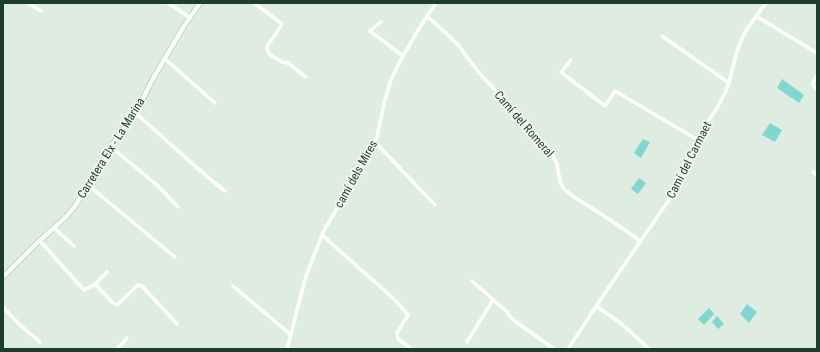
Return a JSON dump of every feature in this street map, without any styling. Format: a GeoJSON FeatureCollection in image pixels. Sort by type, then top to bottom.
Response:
{"type":"FeatureCollection","features":[{"type":"Feature","properties":{"kind":"main road","name":"Carretera Elx - La Marina"},"geometry":{"type":"LineString","coordinates":[[3,277],[66,217],[75,206],[111,147],[141,102],[165,59],[200,3]]}},
{"type":"Feature","properties":{"kind":"street"},"geometry":{"type":"LineString","coordinates":[[28,3],[41,11]]}},
{"type":"Feature","properties":{"kind":"street"},"geometry":{"type":"LineString","coordinates":[[168,3],[190,18]]}},
{"type":"Feature","properties":{"kind":"street"},"geometry":{"type":"LineString","coordinates":[[254,3],[281,23],[281,26],[268,45],[267,49],[269,54],[282,62],[288,63],[306,77]]}},
{"type":"Feature","properties":{"kind":"street","name":"camí dels Mires"},"geometry":{"type":"LineString","coordinates":[[287,349],[306,276],[324,230],[369,156],[375,142],[391,80],[403,56],[436,3]]}},
{"type":"Feature","properties":{"kind":"street","name":"Camí del Carmaet"},"geometry":{"type":"LineString","coordinates":[[568,349],[675,191],[687,169],[702,130],[729,83],[737,51],[749,26],[766,3]]}},
{"type":"Feature","properties":{"kind":"street","name":"Camí del Romeral"},"geometry":{"type":"LineString","coordinates":[[427,16],[459,46],[482,76],[551,152],[557,164],[560,182],[564,189],[640,241]]}},
{"type":"Feature","properties":{"kind":"street"},"geometry":{"type":"LineString","coordinates":[[756,16],[817,53]]}},
{"type":"Feature","properties":{"kind":"street"},"geometry":{"type":"LineString","coordinates":[[381,22],[370,31],[403,56]]}},
{"type":"Feature","properties":{"kind":"street"},"geometry":{"type":"LineString","coordinates":[[662,36],[729,83]]}},
{"type":"Feature","properties":{"kind":"street"},"geometry":{"type":"LineString","coordinates":[[165,59],[215,103]]}},
{"type":"Feature","properties":{"kind":"street"},"geometry":{"type":"LineString","coordinates":[[571,60],[561,72],[605,106],[615,91],[698,140]]}},
{"type":"Feature","properties":{"kind":"street"},"geometry":{"type":"LineString","coordinates":[[817,75],[813,83],[817,89]]}},
{"type":"Feature","properties":{"kind":"street"},"geometry":{"type":"LineString","coordinates":[[134,112],[225,191]]}},
{"type":"Feature","properties":{"kind":"street"},"geometry":{"type":"LineString","coordinates":[[375,142],[435,205]]}},
{"type":"Feature","properties":{"kind":"street"},"geometry":{"type":"LineString","coordinates":[[111,147],[157,184],[178,207]]}},
{"type":"Feature","properties":{"kind":"street"},"geometry":{"type":"LineString","coordinates":[[813,172],[817,175]]}},
{"type":"Feature","properties":{"kind":"street"},"geometry":{"type":"LineString","coordinates":[[88,185],[175,257]]}},
{"type":"Feature","properties":{"kind":"street"},"geometry":{"type":"LineString","coordinates":[[54,228],[74,246]]}},
{"type":"Feature","properties":{"kind":"street"},"geometry":{"type":"LineString","coordinates":[[322,235],[395,300],[408,315],[397,333],[398,339],[411,349]]}},
{"type":"Feature","properties":{"kind":"street"},"geometry":{"type":"LineString","coordinates":[[40,241],[84,290],[94,285],[107,272]]}},
{"type":"Feature","properties":{"kind":"street"},"geometry":{"type":"LineString","coordinates":[[472,281],[506,311],[512,319],[554,349]]}},
{"type":"Feature","properties":{"kind":"street"},"geometry":{"type":"LineString","coordinates":[[94,285],[97,286],[113,303],[117,305],[138,285],[142,286],[177,324]]}},
{"type":"Feature","properties":{"kind":"street"},"geometry":{"type":"LineString","coordinates":[[233,286],[291,335]]}},
{"type":"Feature","properties":{"kind":"street"},"geometry":{"type":"LineString","coordinates":[[467,342],[493,300]]}},
{"type":"Feature","properties":{"kind":"street"},"geometry":{"type":"LineString","coordinates":[[596,306],[622,324],[649,349]]}},
{"type":"Feature","properties":{"kind":"street"},"geometry":{"type":"LineString","coordinates":[[3,307],[20,325],[40,342]]}},
{"type":"Feature","properties":{"kind":"street"},"geometry":{"type":"LineString","coordinates":[[117,349],[127,338]]}},
{"type":"Feature","properties":{"kind":"water"},"geometry":{"type":"Polygon","coordinates":[[[782,79],[804,95],[799,103],[777,88],[782,79]]]}},
{"type":"Feature","properties":{"kind":"water"},"geometry":{"type":"Polygon","coordinates":[[[770,123],[782,130],[775,142],[762,135],[770,123]]]}},
{"type":"Feature","properties":{"kind":"water"},"geometry":{"type":"Polygon","coordinates":[[[643,139],[650,142],[641,158],[634,153],[643,139]]]}},
{"type":"Feature","properties":{"kind":"water"},"geometry":{"type":"Polygon","coordinates":[[[639,178],[646,183],[638,194],[631,189],[639,178]]]}},
{"type":"Feature","properties":{"kind":"water"},"geometry":{"type":"Polygon","coordinates":[[[747,304],[757,312],[749,323],[740,314],[747,304]]]}},
{"type":"Feature","properties":{"kind":"water"},"geometry":{"type":"Polygon","coordinates":[[[709,308],[714,314],[704,325],[698,319],[709,308]]]}},
{"type":"Feature","properties":{"kind":"water"},"geometry":{"type":"Polygon","coordinates":[[[717,316],[724,324],[718,329],[712,322],[717,316]]]}}]}
